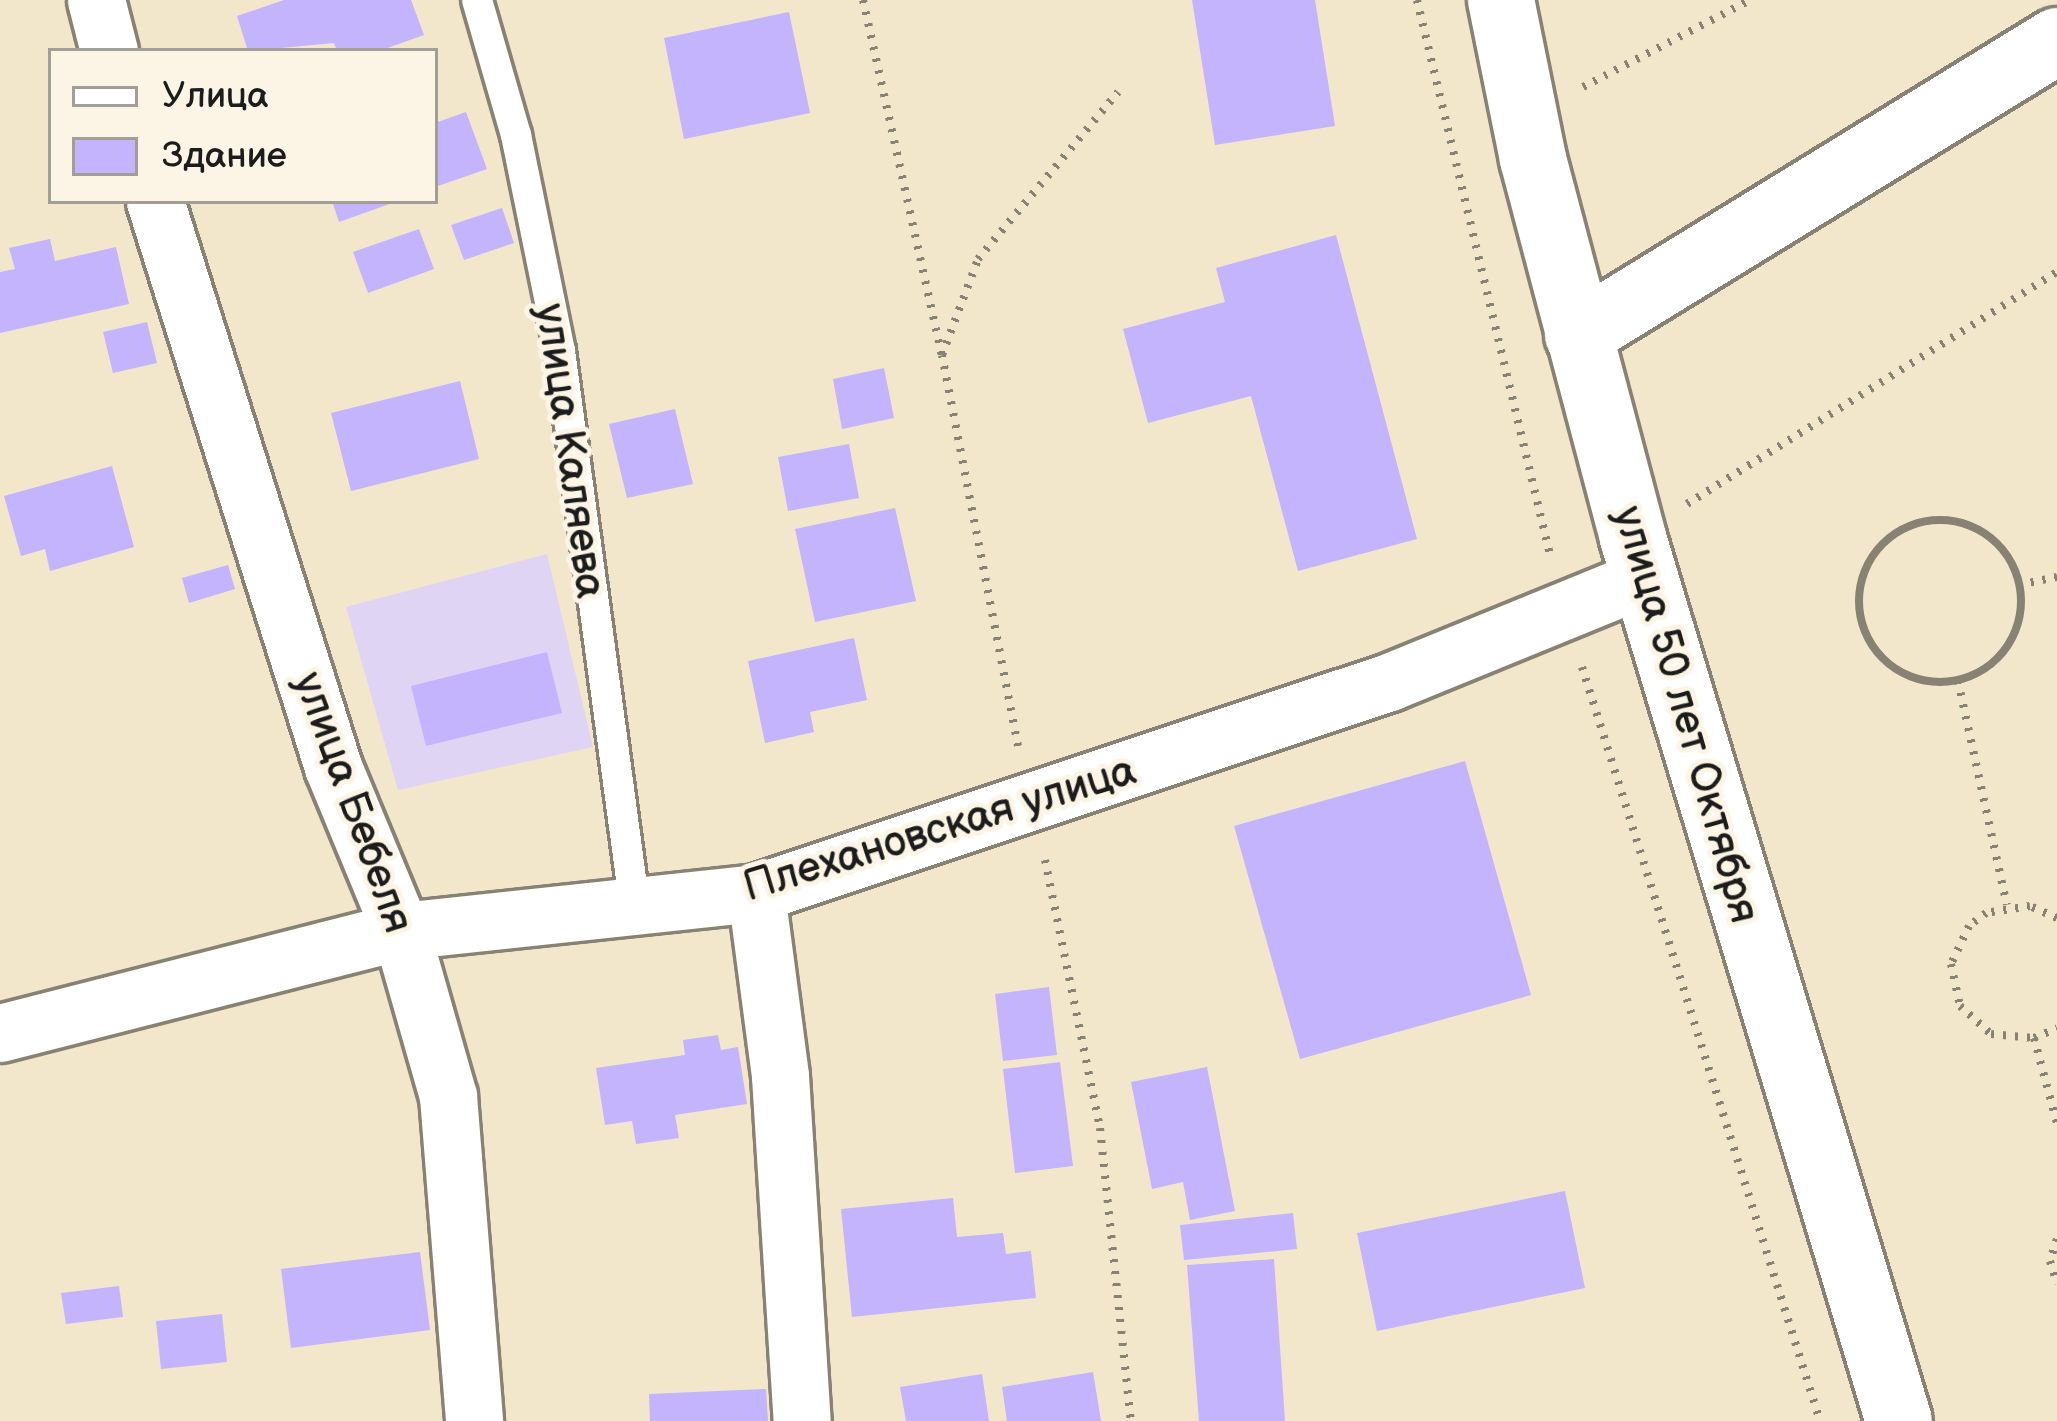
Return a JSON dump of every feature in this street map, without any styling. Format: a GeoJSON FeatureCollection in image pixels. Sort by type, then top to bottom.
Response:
{"type":"FeatureCollection","features":[{"type":"Feature","properties":{"kind":"main road","name":"улица 50 лет Октября"},"geometry":{"type":"LineString","coordinates":[[1501,0],[1523,110],[1638,558],[1899,1421]]}},
{"type":"Feature","properties":{"kind":"main road"},"geometry":{"type":"LineString","coordinates":[[1579,334],[2057,41]]}},
{"type":"Feature","properties":{"kind":"street"},"geometry":{"type":"LineString","coordinates":[[96,0],[108,48]]}},
{"type":"Feature","properties":{"kind":"street","name":"улица Бебеля"},"geometry":{"type":"LineString","coordinates":[[156,204],[333,767],[401,931],[448,1096],[474,1421]]}},
{"type":"Feature","properties":{"kind":"street","name":"Плехановская улица"},"geometry":{"type":"LineString","coordinates":[[0,1033],[401,931],[756,893],[1367,690],[1564,610],[1638,558]]}},
{"type":"Feature","properties":{"kind":"street"},"geometry":{"type":"LineString","coordinates":[[756,893],[780,1076],[802,1421]]}},
{"type":"Feature","properties":{"kind":"lane","name":"улица Каляева"},"geometry":{"type":"LineString","coordinates":[[477,0],[516,135],[560,351],[635,908]]}},
{"type":"Feature","properties":{"kind":"path"},"geometry":{"type":"LineString","coordinates":[[863,0],[942,355]]}},
{"type":"Feature","properties":{"kind":"path"},"geometry":{"type":"LineString","coordinates":[[1417,0],[1443,127],[1564,610],[1820,1421]]}},
{"type":"Feature","properties":{"kind":"path"},"geometry":{"type":"LineString","coordinates":[[1443,127],[1523,110],[1621,73],[1750,0]]}},
{"type":"Feature","properties":{"kind":"path"},"geometry":{"type":"LineString","coordinates":[[1638,558],[2057,272]]}},
{"type":"Feature","properties":{"kind":"path"},"geometry":{"type":"LineString","coordinates":[[1914,524],[1968,524],[2010,559],[2019,585],[2020,610],[2001,655],[1958,681],[1905,674],[1874,647],[1859,610],[1871,557],[1914,524]]}},
{"type":"Feature","properties":{"kind":"path"},"geometry":{"type":"LineString","coordinates":[[2019,585],[2057,577]]}},
{"type":"Feature","properties":{"kind":"path"},"geometry":{"type":"LineString","coordinates":[[1958,681],[2007,905]]}},
{"type":"Feature","properties":{"kind":"path"},"geometry":{"type":"LineString","coordinates":[[2057,918],[2007,905],[1969,926],[1951,964],[1952,986],[1973,1023],[1991,1034],[2034,1038],[2057,1028]]}},
{"type":"Feature","properties":{"kind":"path"},"geometry":{"type":"LineString","coordinates":[[2034,1038],[2057,1123]]}},
{"type":"Feature","properties":{"kind":"path"},"geometry":{"type":"LineString","coordinates":[[2057,1239],[2050,1261],[2057,1285]]}},
{"type":"Feature","properties":{"kind":"shaded area"},"geometry":{"type":"Polygon","coordinates":[[[547,554],[593,747],[398,790],[346,607],[547,554]]]}},
{"type":"Feature","properties":{"kind":"building"},"geometry":{"type":"Polygon","coordinates":[[[284,0],[411,0],[424,35],[387,48],[336,48],[334,43],[247,48],[237,16],[284,0]]]}},
{"type":"Feature","properties":{"kind":"building"},"geometry":{"type":"Polygon","coordinates":[[[1192,0],[1315,0],[1335,126],[1215,145],[1192,0]]]}},
{"type":"Feature","properties":{"kind":"building"},"geometry":{"type":"Polygon","coordinates":[[[789,12],[810,113],[684,139],[664,38],[789,12]]]}},
{"type":"Feature","properties":{"kind":"building"},"geometry":{"type":"Polygon","coordinates":[[[466,112],[487,169],[438,186],[438,122],[466,112]]]}},
{"type":"Feature","properties":{"kind":"building"},"geometry":{"type":"Polygon","coordinates":[[[333,204],[389,204],[339,222],[333,204]]]}},
{"type":"Feature","properties":{"kind":"building"},"geometry":{"type":"Polygon","coordinates":[[[502,208],[514,243],[464,260],[451,225],[502,208]]]}},
{"type":"Feature","properties":{"kind":"building"},"geometry":{"type":"Polygon","coordinates":[[[419,229],[434,269],[368,293],[353,252],[419,229]]]}},
{"type":"Feature","properties":{"kind":"building"},"geometry":{"type":"Polygon","coordinates":[[[1336,235],[1417,539],[1298,571],[1251,396],[1148,423],[1123,329],[1225,302],[1216,268],[1336,235]]]}},
{"type":"Feature","properties":{"kind":"building"},"geometry":{"type":"Polygon","coordinates":[[[50,239],[55,261],[116,247],[129,304],[0,333],[0,272],[15,269],[9,248],[50,239]]]}},
{"type":"Feature","properties":{"kind":"building"},"geometry":{"type":"Polygon","coordinates":[[[147,322],[157,363],[113,373],[103,332],[147,322]]]}},
{"type":"Feature","properties":{"kind":"building"},"geometry":{"type":"Polygon","coordinates":[[[884,368],[894,418],[842,429],[833,379],[884,368]]]}},
{"type":"Feature","properties":{"kind":"building"},"geometry":{"type":"Polygon","coordinates":[[[460,381],[479,459],[351,491],[331,413],[460,381]]]}},
{"type":"Feature","properties":{"kind":"building"},"geometry":{"type":"Polygon","coordinates":[[[675,409],[693,484],[627,498],[609,424],[675,409]]]}},
{"type":"Feature","properties":{"kind":"building"},"geometry":{"type":"Polygon","coordinates":[[[849,444],[859,498],[788,511],[778,457],[849,444]]]}},
{"type":"Feature","properties":{"kind":"building"},"geometry":{"type":"Polygon","coordinates":[[[112,466],[134,547],[50,571],[45,549],[21,556],[4,496],[112,466]]]}},
{"type":"Feature","properties":{"kind":"building"},"geometry":{"type":"Polygon","coordinates":[[[895,508],[916,601],[815,622],[795,529],[895,508]]]}},
{"type":"Feature","properties":{"kind":"building"},"geometry":{"type":"Polygon","coordinates":[[[228,565],[235,589],[189,603],[182,578],[228,565]]]}},
{"type":"Feature","properties":{"kind":"building"},"geometry":{"type":"Polygon","coordinates":[[[854,638],[867,700],[810,712],[814,732],[765,743],[748,661],[854,638]]]}},
{"type":"Feature","properties":{"kind":"building"},"geometry":{"type":"Polygon","coordinates":[[[547,652],[562,713],[426,746],[411,686],[547,652]]]}},
{"type":"Feature","properties":{"kind":"building"},"geometry":{"type":"Polygon","coordinates":[[[1465,761],[1531,995],[1300,1059],[1234,826],[1465,761]]]}},
{"type":"Feature","properties":{"kind":"building"},"geometry":{"type":"Polygon","coordinates":[[[1049,987],[1057,1055],[1003,1061],[995,994],[1049,987]]]}},
{"type":"Feature","properties":{"kind":"building"},"geometry":{"type":"Polygon","coordinates":[[[718,1035],[721,1050],[738,1047],[747,1104],[675,1115],[679,1138],[636,1144],[632,1121],[605,1125],[596,1068],[685,1055],[683,1040],[718,1035]]]}},
{"type":"Feature","properties":{"kind":"building"},"geometry":{"type":"Polygon","coordinates":[[[1060,1062],[1073,1166],[1015,1173],[1003,1069],[1060,1062]]]}},
{"type":"Feature","properties":{"kind":"building"},"geometry":{"type":"Polygon","coordinates":[[[1207,1067],[1235,1211],[1190,1220],[1183,1182],[1152,1189],[1131,1082],[1207,1067]]]}},
{"type":"Feature","properties":{"kind":"building"},"geometry":{"type":"Polygon","coordinates":[[[1565,1191],[1585,1288],[1377,1331],[1357,1233],[1565,1191]]]}},
{"type":"Feature","properties":{"kind":"building"},"geometry":{"type":"Polygon","coordinates":[[[953,1198],[957,1237],[1003,1233],[1006,1254],[1031,1251],[1036,1298],[852,1317],[841,1209],[953,1198]]]}},
{"type":"Feature","properties":{"kind":"building"},"geometry":{"type":"Polygon","coordinates":[[[1293,1213],[1297,1249],[1184,1260],[1180,1225],[1293,1213]]]}},
{"type":"Feature","properties":{"kind":"building"},"geometry":{"type":"Polygon","coordinates":[[[420,1252],[430,1330],[291,1348],[281,1269],[420,1252]]]}},
{"type":"Feature","properties":{"kind":"building"},"geometry":{"type":"Polygon","coordinates":[[[1274,1259],[1285,1421],[1199,1421],[1187,1265],[1274,1259]]]}},
{"type":"Feature","properties":{"kind":"building"},"geometry":{"type":"Polygon","coordinates":[[[119,1286],[123,1317],[66,1324],[61,1293],[119,1286]]]}},
{"type":"Feature","properties":{"kind":"building"},"geometry":{"type":"Polygon","coordinates":[[[222,1314],[227,1362],[161,1369],[156,1321],[222,1314]]]}},
{"type":"Feature","properties":{"kind":"building"},"geometry":{"type":"Polygon","coordinates":[[[1093,1372],[1101,1421],[1007,1421],[1002,1387],[1093,1372]]]}},
{"type":"Feature","properties":{"kind":"building"},"geometry":{"type":"Polygon","coordinates":[[[982,1374],[989,1421],[906,1421],[900,1387],[982,1374]]]}},
{"type":"Feature","properties":{"kind":"building"},"geometry":{"type":"Polygon","coordinates":[[[766,1389],[768,1421],[650,1421],[649,1394],[766,1389]]]}}]}
